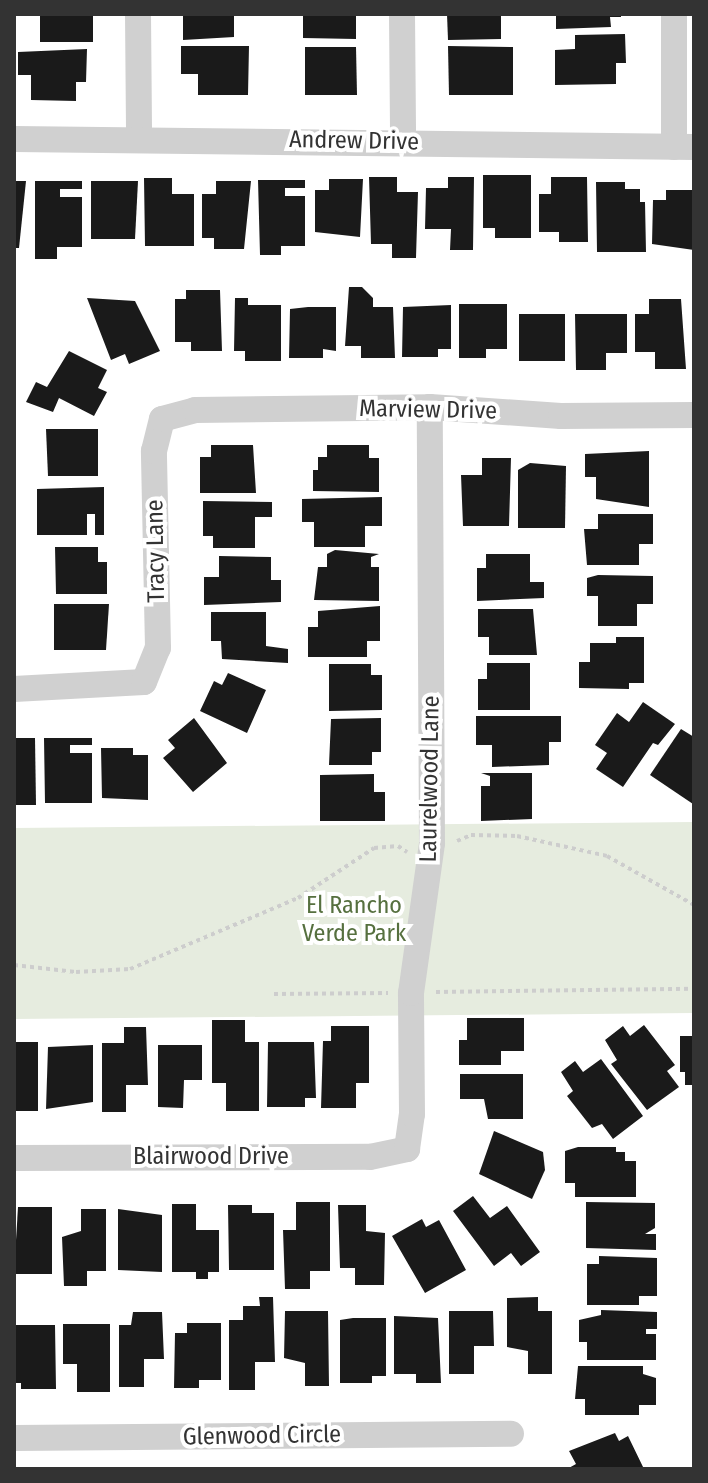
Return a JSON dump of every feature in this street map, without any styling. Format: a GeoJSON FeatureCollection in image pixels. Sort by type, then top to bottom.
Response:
{"type":"FeatureCollection","features":[{"type":"Feature","properties":{"kind":"street"},"geometry":{"type":"LineString","coordinates":[[138,14],[139,139]]}},
{"type":"Feature","properties":{"kind":"street"},"geometry":{"type":"LineString","coordinates":[[402,14],[403,141]]}},
{"type":"Feature","properties":{"kind":"street"},"geometry":{"type":"LineString","coordinates":[[674,14],[684,147]]}},
{"type":"Feature","properties":{"kind":"street","name":"Andrew Drive"},"geometry":{"type":"LineString","coordinates":[[14,139],[403,141],[684,147]]}},
{"type":"Feature","properties":{"kind":"street","name":"Marview Drive"},"geometry":{"type":"LineString","coordinates":[[162,419],[195,410],[430,407],[561,416],[694,415]]}},
{"type":"Feature","properties":{"kind":"street","name":"Laurelwood Lane"},"geometry":{"type":"LineString","coordinates":[[407,1149],[412,1114],[411,993],[429,873],[430,407]]}},
{"type":"Feature","properties":{"kind":"street","name":"Tracy Lane"},"geometry":{"type":"LineString","coordinates":[[14,689],[144,682],[158,648],[154,451],[162,419]]}},
{"type":"Feature","properties":{"kind":"street","name":"Blairwood Drive"},"geometry":{"type":"LineString","coordinates":[[14,1158],[370,1157],[407,1149]]}},
{"type":"Feature","properties":{"kind":"street","name":"Glenwood Circle"},"geometry":{"type":"LineString","coordinates":[[14,1438],[511,1434]]}},
{"type":"Feature","properties":{"kind":"path"},"geometry":{"type":"LineString","coordinates":[[455,851],[457,840],[471,835],[541,839],[607,856],[694,905]]}},
{"type":"Feature","properties":{"kind":"path"},"geometry":{"type":"LineString","coordinates":[[14,965],[76,972],[130,969],[298,898],[374,848],[405,848],[406,873],[429,873]]}},
{"type":"Feature","properties":{"kind":"path"},"geometry":{"type":"LineString","coordinates":[[274,994],[694,989]]}},
{"type":"Feature","properties":{"kind":"green space","name":"El Rancho Verde Park"},"geometry":{"type":"Polygon","coordinates":[[[694,822],[694,1013],[14,1019],[14,828],[694,822]]]}},
{"type":"Feature","properties":{"kind":"building"},"geometry":{"type":"Polygon","coordinates":[[[40,14],[93,14],[93,42],[40,42],[40,14]]]}},
{"type":"Feature","properties":{"kind":"building"},"geometry":{"type":"Polygon","coordinates":[[[183,14],[234,14],[234,37],[183,40],[183,14]]]}},
{"type":"Feature","properties":{"kind":"building"},"geometry":{"type":"Polygon","coordinates":[[[303,14],[356,14],[356,39],[303,38],[303,14]]]}},
{"type":"Feature","properties":{"kind":"building"},"geometry":{"type":"Polygon","coordinates":[[[447,14],[501,14],[501,39],[448,40],[447,14]]]}},
{"type":"Feature","properties":{"kind":"building"},"geometry":{"type":"Polygon","coordinates":[[[556,14],[621,14],[621,17],[610,17],[611,27],[556,29],[556,14]]]}},
{"type":"Feature","properties":{"kind":"building"},"geometry":{"type":"Polygon","coordinates":[[[625,34],[626,63],[616,63],[616,84],[555,85],[555,50],[575,49],[575,35],[625,34]]]}},
{"type":"Feature","properties":{"kind":"building"},"geometry":{"type":"Polygon","coordinates":[[[181,46],[249,46],[248,95],[198,95],[198,74],[181,74],[181,46]]]}},
{"type":"Feature","properties":{"kind":"building"},"geometry":{"type":"Polygon","coordinates":[[[448,46],[513,47],[513,95],[449,95],[448,46]]]}},
{"type":"Feature","properties":{"kind":"building"},"geometry":{"type":"Polygon","coordinates":[[[305,47],[356,47],[357,95],[305,95],[305,47]]]}},
{"type":"Feature","properties":{"kind":"building"},"geometry":{"type":"Polygon","coordinates":[[[87,49],[86,82],[76,82],[76,101],[31,100],[31,75],[18,75],[18,52],[87,49]]]}},
{"type":"Feature","properties":{"kind":"building"},"geometry":{"type":"Polygon","coordinates":[[[483,175],[531,175],[531,238],[495,238],[495,228],[483,228],[483,175]]]}},
{"type":"Feature","properties":{"kind":"building"},"geometry":{"type":"Polygon","coordinates":[[[369,177],[397,177],[397,192],[418,192],[416,258],[392,258],[392,244],[371,244],[369,177]]]}},
{"type":"Feature","properties":{"kind":"building"},"geometry":{"type":"Polygon","coordinates":[[[448,177],[474,177],[473,250],[450,250],[451,229],[425,229],[426,188],[448,188],[448,177]]]}},
{"type":"Feature","properties":{"kind":"building"},"geometry":{"type":"Polygon","coordinates":[[[551,177],[587,177],[588,242],[559,242],[559,232],[539,232],[539,194],[551,194],[551,177]]]}},
{"type":"Feature","properties":{"kind":"building"},"geometry":{"type":"Polygon","coordinates":[[[144,178],[172,178],[172,194],[194,194],[194,246],[145,246],[144,178]]]}},
{"type":"Feature","properties":{"kind":"building"},"geometry":{"type":"Polygon","coordinates":[[[329,179],[363,179],[360,237],[315,232],[315,190],[329,190],[329,179]]]}},
{"type":"Feature","properties":{"kind":"building"},"geometry":{"type":"Polygon","coordinates":[[[258,180],[305,180],[305,188],[285,188],[285,196],[305,196],[305,246],[281,246],[281,255],[260,255],[258,180]]]}},
{"type":"Feature","properties":{"kind":"building"},"geometry":{"type":"Polygon","coordinates":[[[14,181],[26,181],[19,248],[14,248],[14,181]]]}},
{"type":"Feature","properties":{"kind":"building"},"geometry":{"type":"Polygon","coordinates":[[[35,181],[82,181],[82,189],[60,189],[60,197],[82,197],[82,247],[57,247],[57,259],[35,259],[35,181]]]}},
{"type":"Feature","properties":{"kind":"building"},"geometry":{"type":"Polygon","coordinates":[[[91,181],[138,181],[135,239],[91,239],[91,181]]]}},
{"type":"Feature","properties":{"kind":"building"},"geometry":{"type":"Polygon","coordinates":[[[216,181],[251,181],[244,249],[214,249],[214,238],[202,238],[202,194],[216,194],[216,181]]]}},
{"type":"Feature","properties":{"kind":"building"},"geometry":{"type":"Polygon","coordinates":[[[596,182],[625,182],[625,189],[640,189],[640,202],[645,202],[646,252],[597,252],[596,182]]]}},
{"type":"Feature","properties":{"kind":"building"},"geometry":{"type":"Polygon","coordinates":[[[666,190],[694,190],[694,250],[652,244],[653,200],[666,200],[666,190]]]}},
{"type":"Feature","properties":{"kind":"building"},"geometry":{"type":"Polygon","coordinates":[[[349,287],[362,287],[373,298],[373,307],[393,307],[395,358],[361,358],[361,346],[345,346],[349,287]]]}},
{"type":"Feature","properties":{"kind":"building"},"geometry":{"type":"Polygon","coordinates":[[[186,290],[220,290],[222,351],[191,351],[191,342],[175,342],[175,299],[186,299],[186,290]]]}},
{"type":"Feature","properties":{"kind":"building"},"geometry":{"type":"Polygon","coordinates":[[[87,298],[135,301],[160,351],[129,364],[125,354],[111,360],[87,298]]]}},
{"type":"Feature","properties":{"kind":"building"},"geometry":{"type":"Polygon","coordinates":[[[235,298],[248,298],[248,305],[281,305],[281,361],[245,361],[245,351],[234,351],[235,298]]]}},
{"type":"Feature","properties":{"kind":"building"},"geometry":{"type":"Polygon","coordinates":[[[649,299],[681,299],[686,369],[655,369],[655,352],[635,352],[635,314],[649,314],[649,299]]]}},
{"type":"Feature","properties":{"kind":"building"},"geometry":{"type":"Polygon","coordinates":[[[459,304],[507,304],[507,349],[486,349],[486,358],[459,358],[459,304]]]}},
{"type":"Feature","properties":{"kind":"building"},"geometry":{"type":"Polygon","coordinates":[[[451,305],[451,349],[438,349],[438,357],[402,357],[403,307],[451,305]]]}},
{"type":"Feature","properties":{"kind":"building"},"geometry":{"type":"Polygon","coordinates":[[[336,307],[336,351],[323,349],[323,358],[289,358],[290,309],[336,307]]]}},
{"type":"Feature","properties":{"kind":"building"},"geometry":{"type":"Polygon","coordinates":[[[519,314],[565,314],[565,361],[519,361],[519,314]]]}},
{"type":"Feature","properties":{"kind":"building"},"geometry":{"type":"Polygon","coordinates":[[[575,314],[627,314],[627,353],[606,353],[606,370],[576,370],[575,314]]]}},
{"type":"Feature","properties":{"kind":"building"},"geometry":{"type":"Polygon","coordinates":[[[69,351],[107,370],[98,388],[107,392],[94,416],[59,398],[53,412],[26,402],[36,382],[47,387],[69,351]]]}},
{"type":"Feature","properties":{"kind":"building"},"geometry":{"type":"Polygon","coordinates":[[[46,429],[98,429],[98,476],[48,476],[46,429]]]}},
{"type":"Feature","properties":{"kind":"building"},"geometry":{"type":"Polygon","coordinates":[[[211,445],[253,445],[256,493],[200,493],[200,457],[211,457],[211,445]]]}},
{"type":"Feature","properties":{"kind":"building"},"geometry":{"type":"Polygon","coordinates":[[[327,445],[369,445],[369,458],[379,458],[379,492],[313,491],[313,470],[318,470],[318,457],[327,457],[327,445]]]}},
{"type":"Feature","properties":{"kind":"building"},"geometry":{"type":"Polygon","coordinates":[[[649,451],[649,507],[596,499],[596,477],[585,477],[585,454],[649,451]]]}},
{"type":"Feature","properties":{"kind":"building"},"geometry":{"type":"Polygon","coordinates":[[[482,458],[511,458],[509,526],[463,526],[461,475],[482,475],[482,458]]]}},
{"type":"Feature","properties":{"kind":"building"},"geometry":{"type":"Polygon","coordinates":[[[530,463],[566,466],[565,528],[518,528],[518,470],[530,463]]]}},
{"type":"Feature","properties":{"kind":"building"},"geometry":{"type":"Polygon","coordinates":[[[104,487],[104,535],[95,535],[95,514],[87,514],[87,535],[37,535],[37,489],[104,487]]]}},
{"type":"Feature","properties":{"kind":"building"},"geometry":{"type":"Polygon","coordinates":[[[382,497],[382,526],[365,526],[365,547],[314,547],[314,522],[302,522],[302,499],[382,497]]]}},
{"type":"Feature","properties":{"kind":"building"},"geometry":{"type":"Polygon","coordinates":[[[203,501],[272,502],[272,517],[255,517],[255,548],[213,548],[213,536],[203,536],[203,501]]]}},
{"type":"Feature","properties":{"kind":"building"},"geometry":{"type":"Polygon","coordinates":[[[598,514],[653,514],[653,544],[639,544],[639,565],[587,565],[584,529],[598,529],[598,514]]]}},
{"type":"Feature","properties":{"kind":"building"},"geometry":{"type":"Polygon","coordinates":[[[55,547],[98,547],[98,562],[107,562],[107,594],[56,594],[55,547]]]}},
{"type":"Feature","properties":{"kind":"building"},"geometry":{"type":"Polygon","coordinates":[[[335,550],[379,554],[371,557],[371,567],[379,567],[379,601],[314,600],[318,567],[327,567],[327,554],[335,550]]]}},
{"type":"Feature","properties":{"kind":"building"},"geometry":{"type":"Polygon","coordinates":[[[486,554],[530,554],[530,582],[544,582],[544,598],[477,601],[477,568],[486,568],[486,554]]]}},
{"type":"Feature","properties":{"kind":"building"},"geometry":{"type":"Polygon","coordinates":[[[219,556],[271,557],[271,580],[281,580],[281,602],[204,605],[204,577],[219,577],[219,556]]]}},
{"type":"Feature","properties":{"kind":"building"},"geometry":{"type":"Polygon","coordinates":[[[598,575],[653,576],[653,604],[637,604],[637,626],[598,626],[598,596],[587,596],[587,578],[598,575]]]}},
{"type":"Feature","properties":{"kind":"building"},"geometry":{"type":"Polygon","coordinates":[[[54,604],[109,604],[106,650],[54,650],[54,604]]]}},
{"type":"Feature","properties":{"kind":"building"},"geometry":{"type":"Polygon","coordinates":[[[380,606],[380,641],[367,641],[367,657],[308,657],[308,627],[318,627],[318,611],[380,606]]]}},
{"type":"Feature","properties":{"kind":"building"},"geometry":{"type":"Polygon","coordinates":[[[478,609],[533,609],[537,655],[489,655],[489,637],[478,637],[478,609]]]}},
{"type":"Feature","properties":{"kind":"building"},"geometry":{"type":"Polygon","coordinates":[[[211,612],[266,612],[266,646],[288,649],[288,663],[222,659],[221,641],[211,641],[211,612]]]}},
{"type":"Feature","properties":{"kind":"building"},"geometry":{"type":"Polygon","coordinates":[[[616,637],[644,637],[644,683],[629,683],[629,689],[579,688],[579,662],[590,662],[590,643],[616,643],[616,637]]]}},
{"type":"Feature","properties":{"kind":"building"},"geometry":{"type":"Polygon","coordinates":[[[487,663],[530,663],[530,710],[478,710],[478,679],[487,679],[487,663]]]}},
{"type":"Feature","properties":{"kind":"building"},"geometry":{"type":"Polygon","coordinates":[[[329,664],[371,664],[371,675],[382,675],[382,710],[329,711],[329,664]]]}},
{"type":"Feature","properties":{"kind":"building"},"geometry":{"type":"Polygon","coordinates":[[[228,673],[266,690],[247,733],[200,711],[214,681],[222,685],[228,673]]]}},
{"type":"Feature","properties":{"kind":"building"},"geometry":{"type":"Polygon","coordinates":[[[643,702],[675,724],[658,745],[653,743],[623,787],[596,769],[607,753],[595,745],[617,713],[629,722],[643,702]]]}},
{"type":"Feature","properties":{"kind":"building"},"geometry":{"type":"Polygon","coordinates":[[[476,716],[561,716],[561,742],[549,742],[549,765],[492,767],[492,745],[476,745],[476,716]]]}},
{"type":"Feature","properties":{"kind":"building"},"geometry":{"type":"Polygon","coordinates":[[[194,718],[227,763],[193,792],[163,758],[175,748],[168,740],[194,718]]]}},
{"type":"Feature","properties":{"kind":"building"},"geometry":{"type":"Polygon","coordinates":[[[381,718],[381,752],[372,752],[372,765],[329,765],[331,719],[381,718]]]}},
{"type":"Feature","properties":{"kind":"building"},"geometry":{"type":"Polygon","coordinates":[[[681,729],[694,737],[693,804],[650,775],[681,729]]]}},
{"type":"Feature","properties":{"kind":"building"},"geometry":{"type":"Polygon","coordinates":[[[14,738],[35,738],[36,805],[14,805],[14,738]]]}},
{"type":"Feature","properties":{"kind":"building"},"geometry":{"type":"Polygon","coordinates":[[[44,738],[92,738],[92,745],[70,745],[70,753],[92,753],[92,803],[45,803],[44,738]]]}},
{"type":"Feature","properties":{"kind":"building"},"geometry":{"type":"Polygon","coordinates":[[[101,748],[133,748],[133,755],[148,755],[148,800],[102,798],[101,748]]]}},
{"type":"Feature","properties":{"kind":"building"},"geometry":{"type":"Polygon","coordinates":[[[481,773],[532,773],[532,819],[481,821],[481,786],[490,786],[490,776],[481,773]]]}},
{"type":"Feature","properties":{"kind":"building"},"geometry":{"type":"Polygon","coordinates":[[[374,774],[374,792],[385,792],[385,821],[320,821],[320,775],[374,774]]]}},
{"type":"Feature","properties":{"kind":"building"},"geometry":{"type":"Polygon","coordinates":[[[467,1018],[524,1018],[524,1051],[501,1051],[501,1065],[459,1065],[459,1040],[467,1040],[467,1018]]]}},
{"type":"Feature","properties":{"kind":"building"},"geometry":{"type":"Polygon","coordinates":[[[212,1020],[245,1020],[245,1042],[259,1042],[259,1111],[226,1111],[226,1083],[212,1083],[212,1020]]]}},
{"type":"Feature","properties":{"kind":"building"},"geometry":{"type":"Polygon","coordinates":[[[644,1025],[675,1065],[667,1071],[679,1087],[647,1110],[611,1064],[617,1060],[605,1040],[623,1026],[630,1036],[644,1025]]]}},
{"type":"Feature","properties":{"kind":"building"},"geometry":{"type":"Polygon","coordinates":[[[331,1026],[369,1026],[369,1083],[356,1083],[356,1108],[321,1108],[323,1041],[331,1041],[331,1026]]]}},
{"type":"Feature","properties":{"kind":"building"},"geometry":{"type":"Polygon","coordinates":[[[124,1027],[146,1027],[148,1085],[126,1085],[126,1112],[102,1112],[102,1043],[124,1043],[124,1027]]]}},
{"type":"Feature","properties":{"kind":"building"},"geometry":{"type":"Polygon","coordinates":[[[680,1036],[694,1036],[694,1085],[685,1085],[685,1072],[680,1072],[680,1036]]]}},
{"type":"Feature","properties":{"kind":"building"},"geometry":{"type":"Polygon","coordinates":[[[14,1042],[38,1042],[38,1111],[14,1111],[14,1042]]]}},
{"type":"Feature","properties":{"kind":"building"},"geometry":{"type":"Polygon","coordinates":[[[268,1042],[314,1042],[316,1098],[305,1098],[305,1107],[267,1107],[268,1042]]]}},
{"type":"Feature","properties":{"kind":"building"},"geometry":{"type":"Polygon","coordinates":[[[93,1045],[93,1102],[46,1109],[48,1047],[93,1045]]]}},
{"type":"Feature","properties":{"kind":"building"},"geometry":{"type":"Polygon","coordinates":[[[158,1045],[202,1045],[202,1080],[184,1080],[183,1108],[158,1107],[158,1045]]]}},
{"type":"Feature","properties":{"kind":"building"},"geometry":{"type":"Polygon","coordinates":[[[601,1059],[643,1116],[613,1139],[602,1124],[592,1128],[567,1096],[573,1091],[561,1072],[575,1061],[583,1072],[601,1059]]]}},
{"type":"Feature","properties":{"kind":"building"},"geometry":{"type":"Polygon","coordinates":[[[460,1074],[523,1074],[523,1119],[488,1119],[484,1099],[460,1099],[460,1074]]]}},
{"type":"Feature","properties":{"kind":"building"},"geometry":{"type":"Polygon","coordinates":[[[494,1131],[543,1152],[545,1170],[532,1199],[479,1174],[494,1131]]]}},
{"type":"Feature","properties":{"kind":"building"},"geometry":{"type":"Polygon","coordinates":[[[578,1147],[616,1147],[616,1152],[625,1152],[625,1161],[636,1161],[636,1197],[575,1197],[575,1183],[565,1183],[565,1151],[578,1147]]]}},
{"type":"Feature","properties":{"kind":"building"},"geometry":{"type":"Polygon","coordinates":[[[473,1196],[490,1218],[507,1206],[540,1252],[521,1266],[511,1253],[494,1266],[453,1211],[473,1196]]]}},
{"type":"Feature","properties":{"kind":"building"},"geometry":{"type":"Polygon","coordinates":[[[296,1202],[330,1202],[330,1271],[310,1271],[310,1289],[285,1289],[283,1230],[296,1230],[296,1202]]]}},
{"type":"Feature","properties":{"kind":"building"},"geometry":{"type":"Polygon","coordinates":[[[586,1202],[655,1203],[655,1228],[645,1234],[656,1234],[656,1250],[586,1248],[586,1202]]]}},
{"type":"Feature","properties":{"kind":"building"},"geometry":{"type":"Polygon","coordinates":[[[172,1204],[196,1204],[196,1230],[219,1230],[219,1272],[208,1272],[208,1279],[196,1279],[196,1272],[172,1272],[172,1204]]]}},
{"type":"Feature","properties":{"kind":"building"},"geometry":{"type":"Polygon","coordinates":[[[228,1205],[252,1205],[252,1213],[274,1213],[274,1270],[229,1270],[228,1205]]]}},
{"type":"Feature","properties":{"kind":"building"},"geometry":{"type":"Polygon","coordinates":[[[338,1205],[366,1205],[366,1231],[385,1233],[384,1285],[355,1285],[355,1268],[340,1268],[338,1205]]]}},
{"type":"Feature","properties":{"kind":"building"},"geometry":{"type":"Polygon","coordinates":[[[18,1207],[52,1207],[52,1274],[14,1274],[18,1207]]]}},
{"type":"Feature","properties":{"kind":"building"},"geometry":{"type":"Polygon","coordinates":[[[81,1209],[106,1209],[106,1271],[87,1271],[87,1286],[64,1286],[62,1237],[81,1231],[81,1209]]]}},
{"type":"Feature","properties":{"kind":"building"},"geometry":{"type":"Polygon","coordinates":[[[118,1209],[162,1215],[162,1272],[118,1270],[118,1209]]]}},
{"type":"Feature","properties":{"kind":"building"},"geometry":{"type":"Polygon","coordinates":[[[422,1219],[426,1227],[439,1220],[466,1270],[425,1293],[392,1236],[422,1219]]]}},
{"type":"Feature","properties":{"kind":"building"},"geometry":{"type":"Polygon","coordinates":[[[599,1256],[657,1258],[657,1296],[639,1296],[639,1305],[587,1305],[587,1264],[599,1264],[599,1256]]]}},
{"type":"Feature","properties":{"kind":"building"},"geometry":{"type":"Polygon","coordinates":[[[259,1297],[273,1297],[275,1362],[255,1362],[255,1390],[229,1390],[229,1320],[243,1320],[243,1306],[260,1306],[259,1297]]]}},
{"type":"Feature","properties":{"kind":"building"},"geometry":{"type":"Polygon","coordinates":[[[538,1297],[538,1311],[552,1311],[552,1374],[528,1374],[528,1351],[507,1347],[507,1298],[538,1297]]]}},
{"type":"Feature","properties":{"kind":"building"},"geometry":{"type":"Polygon","coordinates":[[[601,1310],[657,1312],[657,1329],[646,1329],[646,1334],[656,1334],[656,1360],[587,1360],[587,1342],[579,1342],[579,1320],[601,1315],[601,1310]]]}},
{"type":"Feature","properties":{"kind":"building"},"geometry":{"type":"Polygon","coordinates":[[[285,1311],[328,1311],[329,1386],[305,1386],[305,1363],[284,1358],[285,1311]]]}},
{"type":"Feature","properties":{"kind":"building"},"geometry":{"type":"Polygon","coordinates":[[[449,1311],[493,1311],[494,1346],[474,1346],[474,1374],[449,1374],[449,1311]]]}},
{"type":"Feature","properties":{"kind":"building"},"geometry":{"type":"Polygon","coordinates":[[[133,1312],[162,1312],[164,1359],[144,1359],[144,1387],[119,1387],[119,1325],[131,1325],[133,1312]]]}},
{"type":"Feature","properties":{"kind":"building"},"geometry":{"type":"Polygon","coordinates":[[[394,1316],[438,1318],[441,1383],[416,1383],[416,1374],[394,1374],[394,1316]]]}},
{"type":"Feature","properties":{"kind":"building"},"geometry":{"type":"Polygon","coordinates":[[[386,1318],[386,1376],[372,1376],[372,1383],[340,1383],[340,1320],[386,1318]]]}},
{"type":"Feature","properties":{"kind":"building"},"geometry":{"type":"Polygon","coordinates":[[[187,1323],[221,1323],[221,1380],[199,1380],[199,1388],[174,1388],[175,1333],[187,1333],[187,1323]]]}},
{"type":"Feature","properties":{"kind":"building"},"geometry":{"type":"Polygon","coordinates":[[[63,1324],[110,1324],[110,1392],[77,1392],[77,1364],[63,1364],[63,1324]]]}},
{"type":"Feature","properties":{"kind":"building"},"geometry":{"type":"Polygon","coordinates":[[[14,1325],[55,1325],[56,1389],[21,1389],[21,1383],[14,1383],[14,1325]]]}},
{"type":"Feature","properties":{"kind":"building"},"geometry":{"type":"Polygon","coordinates":[[[578,1366],[643,1366],[643,1374],[656,1378],[656,1405],[639,1405],[639,1415],[585,1415],[585,1399],[575,1399],[578,1366]]]}},
{"type":"Feature","properties":{"kind":"building"},"geometry":{"type":"Polygon","coordinates":[[[615,1433],[619,1441],[628,1436],[644,1469],[567,1469],[576,1464],[569,1451],[615,1433]]]}}]}
